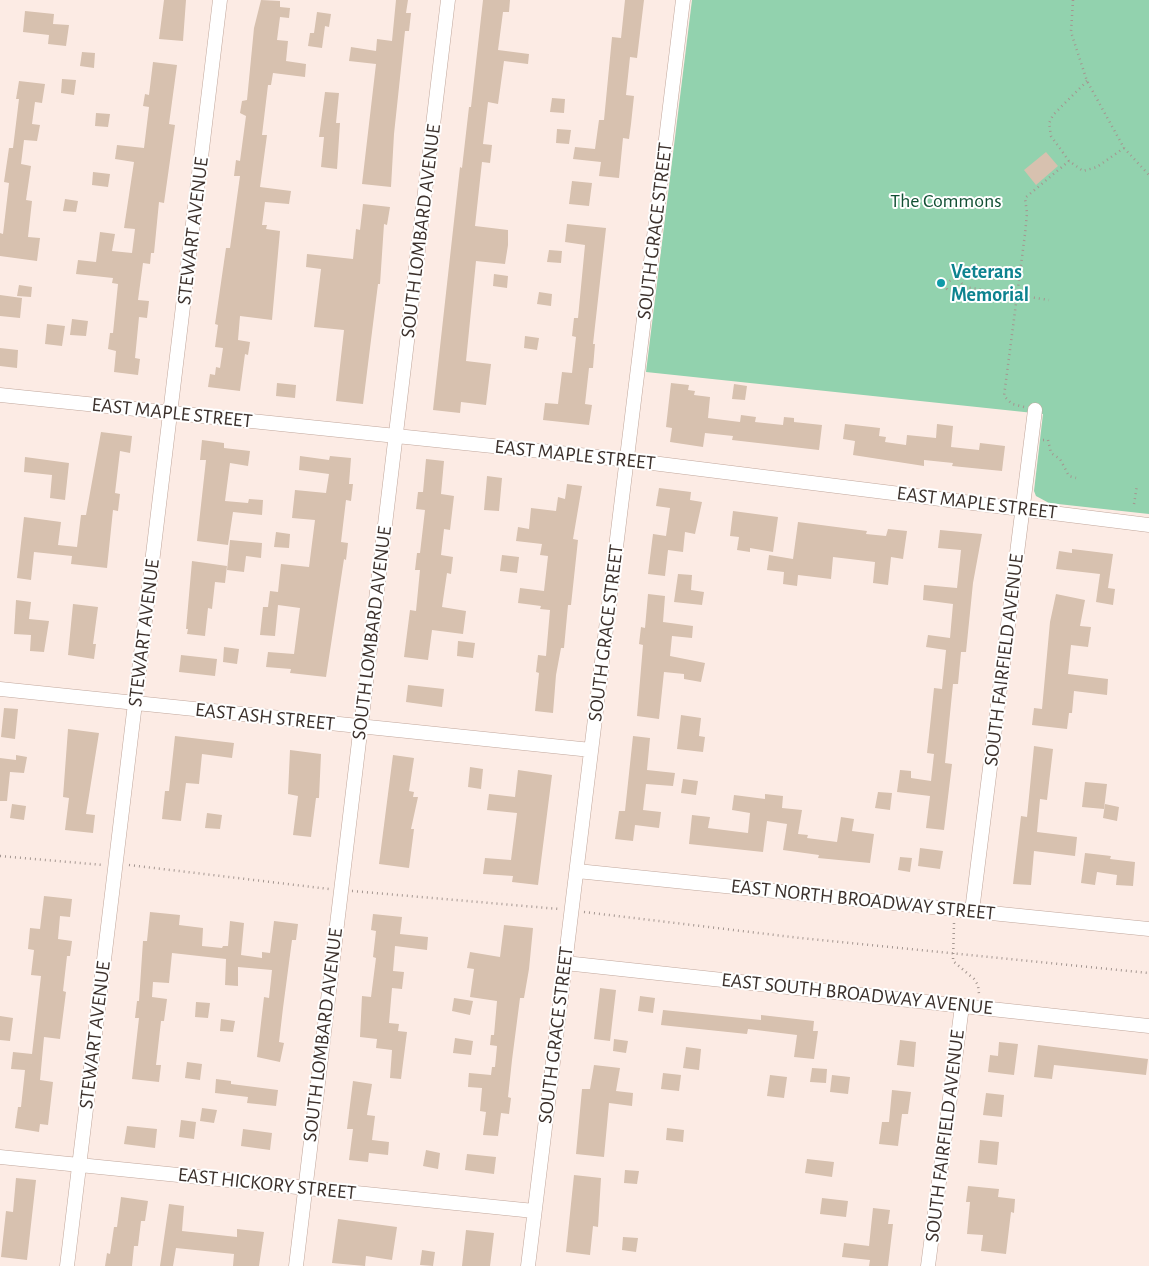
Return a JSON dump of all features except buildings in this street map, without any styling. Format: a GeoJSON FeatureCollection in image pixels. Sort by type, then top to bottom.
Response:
{"type":"FeatureCollection","features":[{"type":"Feature","properties":{"kind":"street","name":"STEWART AVENUE"},"geometry":{"type":"LineString","coordinates":[[67,1266],[220,0]]}},
{"type":"Feature","properties":{"kind":"street","name":"SOUTH LOMBARD AVENUE"},"geometry":{"type":"LineString","coordinates":[[296,1266],[448,0]]}},
{"type":"Feature","properties":{"kind":"street","name":"SOUTH GRACE STREET"},"geometry":{"type":"LineString","coordinates":[[528,1266],[683,0]]}},
{"type":"Feature","properties":{"kind":"street","name":"EAST MAPLE STREET"},"geometry":{"type":"LineString","coordinates":[[0,395],[628,460],[1149,525]]}},
{"type":"Feature","properties":{"kind":"street","name":"SOUTH FAIRFIELD AVENUE"},"geometry":{"type":"LineString","coordinates":[[972,911],[1035,410]]}},
{"type":"Feature","properties":{"kind":"street","name":"EAST ASH STREET"},"geometry":{"type":"LineString","coordinates":[[0,689],[590,750]]}},
{"type":"Feature","properties":{"kind":"street","name":"EAST NORTH BROADWAY STREET"},"geometry":{"type":"LineString","coordinates":[[576,870],[1149,929]]}},
{"type":"Feature","properties":{"kind":"street","name":"EAST SOUTH BROADWAY AVENUE"},"geometry":{"type":"LineString","coordinates":[[564,963],[1149,1026]]}},
{"type":"Feature","properties":{"kind":"street","name":"SOUTH FAIRFIELD AVENUE"},"geometry":{"type":"LineString","coordinates":[[928,1266],[962,1006]]}},
{"type":"Feature","properties":{"kind":"street","name":"EAST HICKORY STREET"},"geometry":{"type":"LineString","coordinates":[[0,1157],[534,1211]]}},
{"type":"Feature","properties":{"kind":"path"},"geometry":{"type":"LineString","coordinates":[[1073,0],[1071,32],[1087,81],[1124,148],[1149,175]]}},
{"type":"Feature","properties":{"kind":"path"},"geometry":{"type":"LineString","coordinates":[[1087,81],[1048,122],[1051,136],[1069,161],[1078,169],[1089,171],[1124,148]]}},
{"type":"Feature","properties":{"kind":"path"},"geometry":{"type":"LineString","coordinates":[[1035,410],[1012,404],[1004,396],[1027,213],[1025,198],[1069,161]]}},
{"type":"Feature","properties":{"kind":"path"},"geometry":{"type":"LineString","coordinates":[[965,287],[961,291],[955,292],[947,288],[946,284],[953,278],[958,279],[965,287],[1049,300]]}},
{"type":"Feature","properties":{"kind":"path"},"geometry":{"type":"LineString","coordinates":[[1032,438],[1048,440],[1051,453],[1060,459],[1070,476],[1076,478]]}},
{"type":"Feature","properties":{"kind":"path"},"geometry":{"type":"LineString","coordinates":[[1134,504],[1136,485]]}},
{"type":"Feature","properties":{"kind":"path"},"geometry":{"type":"LineString","coordinates":[[0,856],[85,865],[107,865]]}},
{"type":"Feature","properties":{"kind":"path"},"geometry":{"type":"LineString","coordinates":[[126,865],[333,889]]}},
{"type":"Feature","properties":{"kind":"path"},"geometry":{"type":"LineString","coordinates":[[348,890],[561,909]]}},
{"type":"Feature","properties":{"kind":"path"},"geometry":{"type":"LineString","coordinates":[[955,909],[953,961],[978,984],[978,1008]]}},
{"type":"Feature","properties":{"kind":"path"},"geometry":{"type":"LineString","coordinates":[[581,911],[800,938],[1149,973]]}},
{"type":"Feature","properties":{"kind":"green space","name":"The Commons"},"geometry":{"type":"Polygon","coordinates":[[[692,0],[1149,0],[1149,514],[1049,503],[1036,496],[1034,491],[1043,414],[646,372],[692,0]]]}},
{"type":"Feature","properties":{"kind":"place","name":"Veterans Memorial"},"geometry":{"type":"Point","coordinates":[941,283]}}]}
